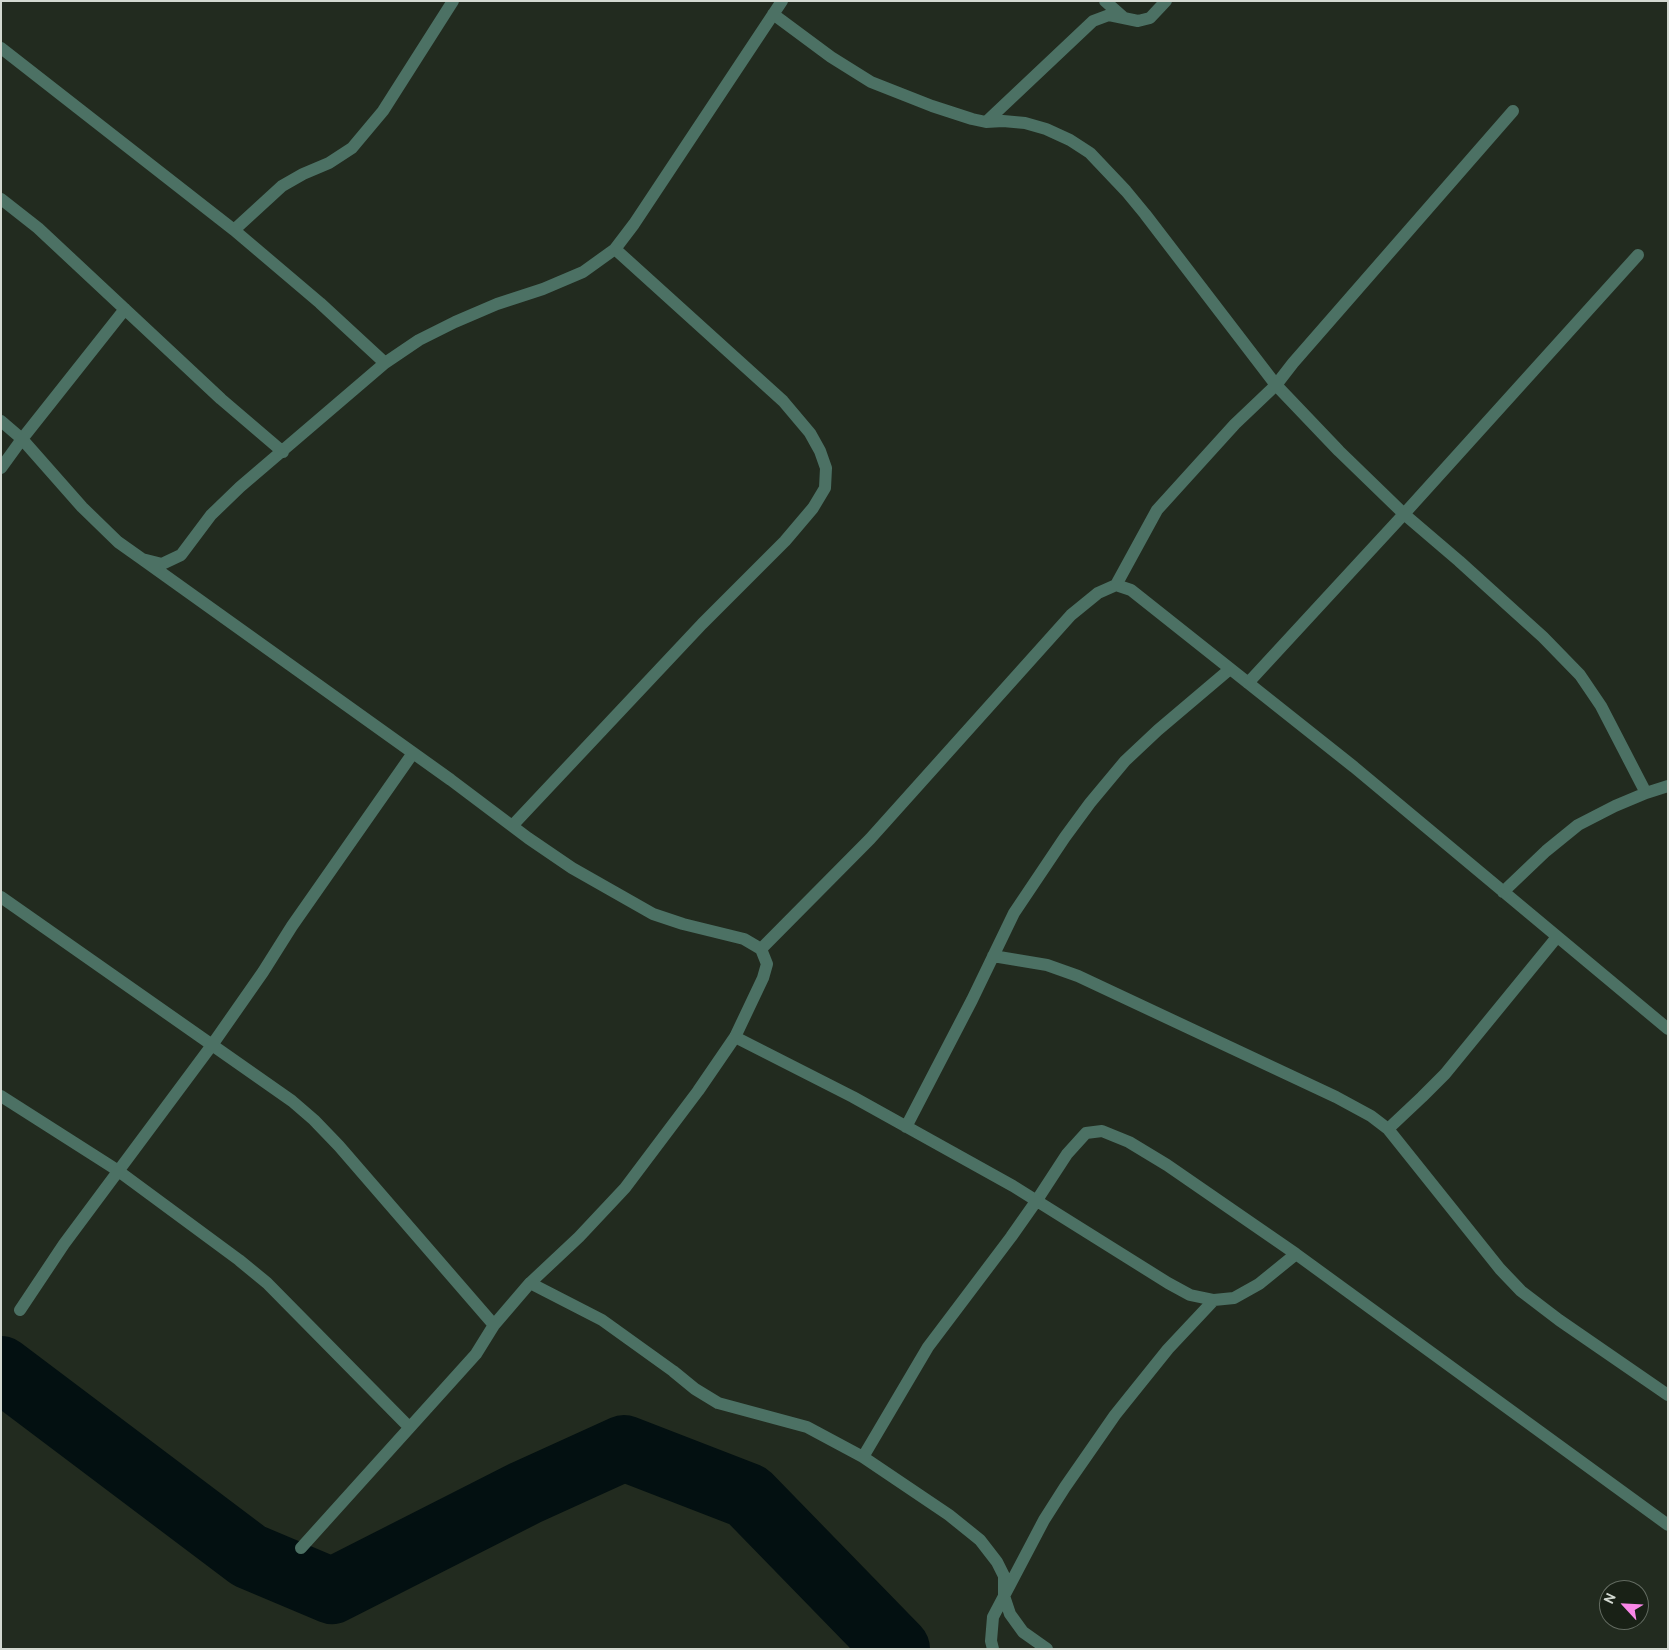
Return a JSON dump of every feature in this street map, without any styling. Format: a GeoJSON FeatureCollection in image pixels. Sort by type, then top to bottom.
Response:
{"type":"FeatureCollection","features":[{"type":"Feature","properties":{"kind":"street"},"geometry":{"type":"LineString","coordinates":[[234,230],[282,186],[303,174],[329,163],[352,148],[382,111],[453,1]]}},
{"type":"Feature","properties":{"kind":"street"},"geometry":{"type":"LineString","coordinates":[[142,559],[162,564],[181,555],[211,515],[240,487],[385,363],[419,340],[497,304],[543,289],[583,272],[615,249],[634,224],[782,1]]}},
{"type":"Feature","properties":{"kind":"street"},"geometry":{"type":"LineString","coordinates":[[1105,1],[1125,19]]}},
{"type":"Feature","properties":{"kind":"street"},"geometry":{"type":"LineString","coordinates":[[986,122],[1093,21],[1109,15],[1138,21],[1150,18],[1166,1]]}},
{"type":"Feature","properties":{"kind":"street"},"geometry":{"type":"LineString","coordinates":[[773,14],[831,57],[871,82],[932,106],[986,122],[1025,123],[1039,127],[1070,140],[1090,153],[1145,214],[1276,385],[1339,451],[1404,514],[1460,561],[1580,675],[1601,706],[1646,793]]}},
{"type":"Feature","properties":{"kind":"street"},"geometry":{"type":"LineString","coordinates":[[1,48],[234,230],[320,303],[385,363]]}},
{"type":"Feature","properties":{"kind":"street"},"geometry":{"type":"LineString","coordinates":[[761,949],[870,839],[1071,615],[1098,593],[1116,585],[1157,510],[1235,424],[1276,385],[1293,363],[1513,111]]}},
{"type":"Feature","properties":{"kind":"street"},"geometry":{"type":"LineString","coordinates":[[1,199],[38,228],[221,399],[283,452]]}},
{"type":"Feature","properties":{"kind":"street"},"geometry":{"type":"LineString","coordinates":[[512,826],[716,609],[784,541],[812,508],[825,488],[826,468],[820,451],[810,433],[783,401],[615,249]]}},
{"type":"Feature","properties":{"kind":"street"},"geometry":{"type":"LineString","coordinates":[[1248,683],[1638,255]]}},
{"type":"Feature","properties":{"kind":"street"},"geometry":{"type":"LineString","coordinates":[[1,468],[125,309]]}},
{"type":"Feature","properties":{"kind":"street"},"geometry":{"type":"LineString","coordinates":[[1,421],[22,439],[88,513],[118,542],[413,752],[512,826],[572,868],[654,914],[683,924],[744,939],[761,949],[767,964],[763,978],[734,1037],[687,1106],[625,1188],[579,1237],[530,1283],[494,1325],[476,1354],[301,1548]]}},
{"type":"Feature","properties":{"kind":"street"},"geometry":{"type":"LineString","coordinates":[[1116,585],[1131,590],[1354,767],[1668,1029]]}},
{"type":"Feature","properties":{"kind":"street"},"geometry":{"type":"LineString","coordinates":[[906,1127],[972,1000],[1014,913],[1090,803],[1125,761],[1151,736],[1230,669]]}},
{"type":"Feature","properties":{"kind":"street"},"geometry":{"type":"LineString","coordinates":[[20,1310],[64,1244],[212,1045],[413,752]]}},
{"type":"Feature","properties":{"kind":"street"},"geometry":{"type":"LineString","coordinates":[[1503,892],[1546,851],[1578,825],[1646,793],[1668,786]]}},
{"type":"Feature","properties":{"kind":"street"},"geometry":{"type":"LineString","coordinates":[[1,897],[292,1101],[314,1120],[340,1146],[494,1325]]}},
{"type":"Feature","properties":{"kind":"street"},"geometry":{"type":"LineString","coordinates":[[1388,1129],[1445,1074],[1557,937]]}},
{"type":"Feature","properties":{"kind":"street"},"geometry":{"type":"LineString","coordinates":[[993,956],[1047,965],[1078,976],[1336,1097],[1371,1116],[1388,1129],[1500,1269],[1521,1291],[1559,1320],[1668,1395]]}},
{"type":"Feature","properties":{"kind":"street"},"geometry":{"type":"LineString","coordinates":[[734,1037],[853,1097],[1037,1200],[1190,1295],[1214,1300],[1234,1298],[1259,1284],[1296,1254]]}},
{"type":"Feature","properties":{"kind":"street"},"geometry":{"type":"LineString","coordinates":[[1,1096],[118,1170],[239,1260],[267,1283],[409,1427]]}},
{"type":"Feature","properties":{"kind":"street"},"geometry":{"type":"LineString","coordinates":[[863,1457],[928,1347],[1037,1200],[1067,1154],[1086,1133],[1102,1131],[1129,1142],[1167,1165],[1296,1254],[1668,1525]]}},
{"type":"Feature","properties":{"kind":"street"},"geometry":{"type":"LineString","coordinates":[[530,1283],[602,1320],[718,1403],[807,1427],[863,1457],[949,1516],[980,1540],[1004,1576],[1004,1596],[1010,1614],[1023,1632],[1047,1649]]}},
{"type":"Feature","properties":{"kind":"street"},"geometry":{"type":"LineString","coordinates":[[993,1649],[993,1617],[1044,1520],[1115,1415],[1168,1349],[1214,1300]]}},
{"type":"Feature","properties":{"kind":"waterway"},"geometry":{"type":"LineString","coordinates":[[1,1369],[249,1556],[332,1591],[525,1493],[624,1448],[748,1496],[897,1649]]}}]}
